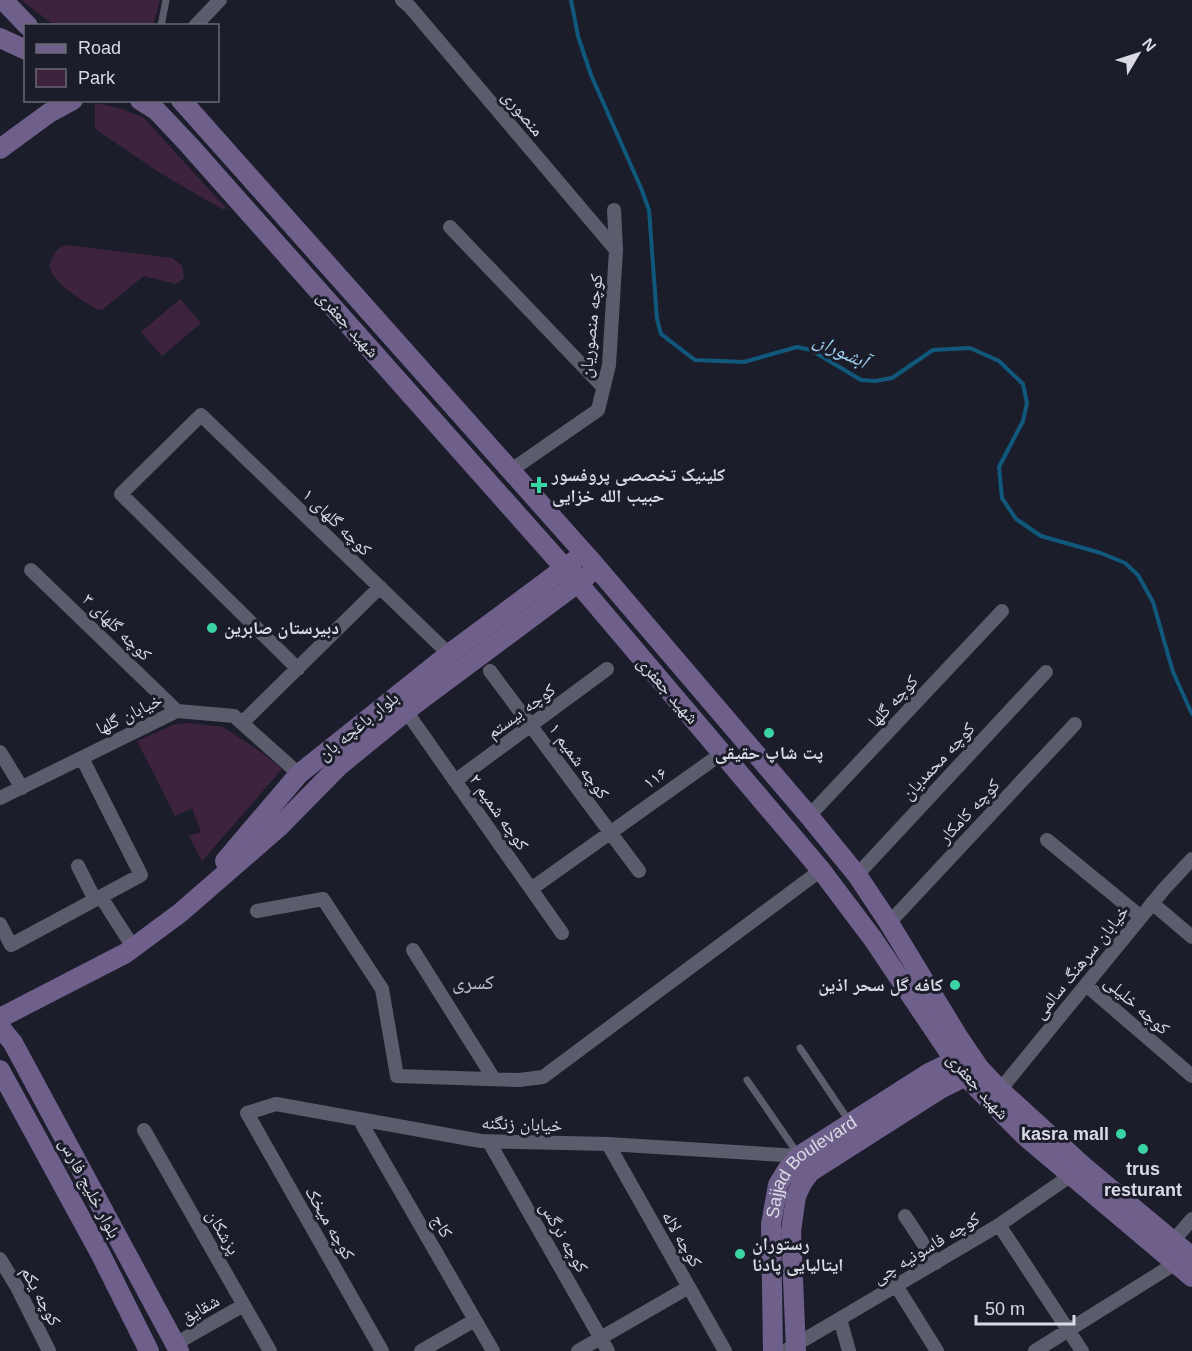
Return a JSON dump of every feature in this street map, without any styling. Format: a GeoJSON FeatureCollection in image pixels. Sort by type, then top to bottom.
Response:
{"type":"FeatureCollection","features":[{"type":"Feature","properties":{"kind":"main road"},"geometry":{"type":"LineString","coordinates":[[3,0],[25,24]]}},
{"type":"Feature","properties":{"kind":"main road"},"geometry":{"type":"LineString","coordinates":[[0,12],[24,24]]}},
{"type":"Feature","properties":{"kind":"main road"},"geometry":{"type":"LineString","coordinates":[[0,38],[24,49]]}},
{"type":"Feature","properties":{"kind":"main road"},"geometry":{"type":"LineString","coordinates":[[0,149],[49,113],[70,102]]}},
{"type":"Feature","properties":{"kind":"main road","name":"شهید جعفری"},"geometry":{"type":"LineString","coordinates":[[143,102],[156,110],[189,145],[563,582],[722,754],[821,870],[967,1065],[1070,1176],[1184,1260]]}},
{"type":"Feature","properties":{"kind":"main road","name":"شهید جعفری"},"geometry":{"type":"LineString","coordinates":[[183,102],[598,568],[809,816],[857,875],[889,923],[967,1065]]}},
{"type":"Feature","properties":{"kind":"main road"},"geometry":{"type":"LineString","coordinates":[[563,582],[584,553]]}},
{"type":"Feature","properties":{"kind":"main road"},"geometry":{"type":"LineString","coordinates":[[563,582],[598,568]]}},
{"type":"Feature","properties":{"kind":"main road","name":"بلوار باغچه بان"},"geometry":{"type":"LineString","coordinates":[[180,914],[299,774],[449,654],[563,582]]}},
{"type":"Feature","properties":{"kind":"main road","name":"بلوار باغچه بان"},"geometry":{"type":"LineString","coordinates":[[0,1018],[133,947],[180,914],[279,827],[339,766],[563,582]]}},
{"type":"Feature","properties":{"kind":"main road","name":"بلوار خلیج فارس"},"geometry":{"type":"LineString","coordinates":[[0,1027],[13,1043],[177,1347]]}},
{"type":"Feature","properties":{"kind":"main road","name":"Sajjad Boulevard"},"geometry":{"type":"LineString","coordinates":[[792,1349],[791,1232],[796,1196],[802,1183],[805,1164],[851,1124],[929,1073],[967,1065]]}},
{"type":"Feature","properties":{"kind":"main road","name":"Sajjad Boulevard"},"geometry":{"type":"LineString","coordinates":[[773,1351],[771,1224],[778,1185],[787,1170],[805,1164],[940,1089],[967,1065]]}},
{"type":"Feature","properties":{"kind":"main road","name":"بلوار خلیج فارس"},"geometry":{"type":"LineString","coordinates":[[0,1070],[101,1255],[149,1351]]}},
{"type":"Feature","properties":{"kind":"main road","name":"شهید جعفری"},"geometry":{"type":"LineString","coordinates":[[995,1096],[1173,1240],[1192,1277]]}},
{"type":"Feature","properties":{"kind":"street"},"geometry":{"type":"LineString","coordinates":[[197,24],[220,0]]}},
{"type":"Feature","properties":{"kind":"street","name":"منصوری"},"geometry":{"type":"LineString","coordinates":[[402,0],[616,250]]}},
{"type":"Feature","properties":{"kind":"street","name":"کوچه منصوریان"},"geometry":{"type":"LineString","coordinates":[[510,471],[598,410],[609,365],[616,250],[614,210]]}},
{"type":"Feature","properties":{"kind":"street"},"geometry":{"type":"LineString","coordinates":[[450,227],[603,387]]}},
{"type":"Feature","properties":{"kind":"street","name":"کوچه گلهای ۱"},"geometry":{"type":"LineString","coordinates":[[298,669],[121,494],[201,415],[449,654]]}},
{"type":"Feature","properties":{"kind":"street","name":"کوچه گلهای ۳"},"geometry":{"type":"LineString","coordinates":[[31,570],[177,711]]}},
{"type":"Feature","properties":{"kind":"street"},"geometry":{"type":"LineString","coordinates":[[242,723],[380,587]]}},
{"type":"Feature","properties":{"kind":"street","name":"کوچه گلها"},"geometry":{"type":"LineString","coordinates":[[809,816],[1002,611]]}},
{"type":"Feature","properties":{"kind":"street","name":"کوچه بیستم"},"geometry":{"type":"LineString","coordinates":[[455,781],[607,669]]}},
{"type":"Feature","properties":{"kind":"street","name":"کوچه شمیم ۱"},"geometry":{"type":"LineString","coordinates":[[490,671],[639,871]]}},
{"type":"Feature","properties":{"kind":"street","name":"کوچه محمدیان"},"geometry":{"type":"LineString","coordinates":[[857,875],[1046,672]]}},
{"type":"Feature","properties":{"kind":"street","name":"خیابان گلها"},"geometry":{"type":"LineString","coordinates":[[0,798],[177,711],[234,716],[299,774]]}},
{"type":"Feature","properties":{"kind":"street","name":"کوچه شمیم ۲"},"geometry":{"type":"LineString","coordinates":[[406,711],[562,933]]}},
{"type":"Feature","properties":{"kind":"street","name":"کوچه کامکار"},"geometry":{"type":"LineString","coordinates":[[889,923],[1075,724]]}},
{"type":"Feature","properties":{"kind":"street"},"geometry":{"type":"LineString","coordinates":[[0,752],[22,788]]}},
{"type":"Feature","properties":{"kind":"street","name":"۱۱۶"},"geometry":{"type":"LineString","coordinates":[[531,889],[722,754]]}},
{"type":"Feature","properties":{"kind":"street"},"geometry":{"type":"LineString","coordinates":[[0,924],[11,945],[141,875],[82,758]]}},
{"type":"Feature","properties":{"kind":"street"},"geometry":{"type":"LineString","coordinates":[[1047,840],[1141,917]]}},
{"type":"Feature","properties":{"kind":"street","name":"خیابان سرهنگ سالمی"},"geometry":{"type":"LineString","coordinates":[[995,1096],[1152,903],[1192,859]]}},
{"type":"Feature","properties":{"kind":"street"},"geometry":{"type":"LineString","coordinates":[[78,866],[133,947]]}},
{"type":"Feature","properties":{"kind":"street"},"geometry":{"type":"LineString","coordinates":[[257,911],[323,899],[382,990],[397,1076],[519,1080],[543,1077],[821,870]]}},
{"type":"Feature","properties":{"kind":"street"},"geometry":{"type":"LineString","coordinates":[[1152,903],[1192,937]]}},
{"type":"Feature","properties":{"kind":"street"},"geometry":{"type":"LineString","coordinates":[[413,950],[494,1079]]}},
{"type":"Feature","properties":{"kind":"street","name":"کوچه خلیلی"},"geometry":{"type":"LineString","coordinates":[[1086,985],[1192,1076]]}},
{"type":"Feature","properties":{"kind":"street","name":"خیابان زنگنه"},"geometry":{"type":"LineString","coordinates":[[247,1113],[276,1104],[489,1142],[608,1144],[805,1164]]}},
{"type":"Feature","properties":{"kind":"street","name":"کوچه میخک"},"geometry":{"type":"LineString","coordinates":[[247,1113],[382,1351]]}},
{"type":"Feature","properties":{"kind":"street","name":"کاج"},"geometry":{"type":"LineString","coordinates":[[359,1119],[493,1351]]}},
{"type":"Feature","properties":{"kind":"street","name":"پزشکان"},"geometry":{"type":"LineString","coordinates":[[144,1130],[270,1351]]}},
{"type":"Feature","properties":{"kind":"street","name":"کوچه نرگس"},"geometry":{"type":"LineString","coordinates":[[489,1142],[609,1351]]}},
{"type":"Feature","properties":{"kind":"street","name":"کوچه لاله"},"geometry":{"type":"LineString","coordinates":[[608,1144],[725,1351]]}},
{"type":"Feature","properties":{"kind":"street","name":"کوچه فاسونیه چی"},"geometry":{"type":"LineString","coordinates":[[792,1349],[999,1225],[1070,1176]]}},
{"type":"Feature","properties":{"kind":"street"},"geometry":{"type":"LineString","coordinates":[[905,1216],[936,1263]]}},
{"type":"Feature","properties":{"kind":"street"},"geometry":{"type":"LineString","coordinates":[[1173,1240],[1192,1219]]}},
{"type":"Feature","properties":{"kind":"street"},"geometry":{"type":"LineString","coordinates":[[999,1225],[1082,1351]]}},
{"type":"Feature","properties":{"kind":"street","name":"کوچه یکم"},"geometry":{"type":"LineString","coordinates":[[0,1259],[17,1287],[49,1351]]}},
{"type":"Feature","properties":{"kind":"street"},"geometry":{"type":"LineString","coordinates":[[1035,1351],[1184,1260]]}},
{"type":"Feature","properties":{"kind":"street"},"geometry":{"type":"LineString","coordinates":[[578,1351],[689,1287]]}},
{"type":"Feature","properties":{"kind":"street"},"geometry":{"type":"LineString","coordinates":[[897,1287],[937,1351]]}},
{"type":"Feature","properties":{"kind":"street","name":"شقایق"},"geometry":{"type":"LineString","coordinates":[[177,1347],[243,1305]]}},
{"type":"Feature","properties":{"kind":"street"},"geometry":{"type":"LineString","coordinates":[[840,1319],[849,1351]]}},
{"type":"Feature","properties":{"kind":"street"},"geometry":{"type":"LineString","coordinates":[[421,1351],[476,1320]]}},
{"type":"Feature","properties":{"kind":"lane"},"geometry":{"type":"LineString","coordinates":[[161,24],[166,0]]}},
{"type":"Feature","properties":{"kind":"lane"},"geometry":{"type":"LineString","coordinates":[[800,1048],[851,1124]]}},
{"type":"Feature","properties":{"kind":"lane"},"geometry":{"type":"LineString","coordinates":[[747,1080],[805,1164]]}},
{"type":"Feature","properties":{"kind":"green space"},"geometry":{"type":"Polygon","coordinates":[[[21,0],[160,0],[154,24],[53,24],[21,0]]]}},
{"type":"Feature","properties":{"kind":"green space"},"geometry":{"type":"Polygon","coordinates":[[[95,103],[119,108],[144,118],[227,209],[222,209],[160,173],[98,131],[95,127],[95,103]]]}},
{"type":"Feature","properties":{"kind":"green space"},"geometry":{"type":"Polygon","coordinates":[[[66,245],[172,258],[182,266],[184,278],[176,284],[144,276],[103,309],[98,310],[69,291],[52,273],[49,266],[53,256],[66,245]]]}},
{"type":"Feature","properties":{"kind":"green space"},"geometry":{"type":"Polygon","coordinates":[[[180,299],[201,323],[162,356],[141,332],[180,299]]]}},
{"type":"Feature","properties":{"kind":"green space"},"geometry":{"type":"Polygon","coordinates":[[[188,723],[223,727],[282,769],[202,861],[189,836],[201,832],[192,808],[175,816],[137,741],[173,725],[188,723]]]}},
{"type":"Feature","properties":{"kind":"waterway","name":"آبشوران"},"geometry":{"type":"LineString","coordinates":[[571,0],[578,36],[591,75],[649,210],[657,319],[661,334],[695,360],[744,362],[797,347],[811,350],[861,380],[875,381],[892,378],[933,350],[970,348],[999,361],[1023,384],[1027,403],[1023,421],[999,467],[1002,498],[1016,519],[1041,536],[1101,553],[1125,563],[1138,575],[1153,602],[1173,672],[1192,714]]}},
{"type":"Feature","properties":{"kind":"place","name":"کلینیک تخصصی پروفسور حبیب الله خزایی"},"geometry":{"type":"Point","coordinates":[539,485]}},
{"type":"Feature","properties":{"kind":"place","name":"دبیرستان صابرین"},"geometry":{"type":"Point","coordinates":[212,628]}},
{"type":"Feature","properties":{"kind":"place","name":"پت شاپ حقیقی"},"geometry":{"type":"Point","coordinates":[769,733]}},
{"type":"Feature","properties":{"kind":"place","name":"کافه گل سحر اذین"},"geometry":{"type":"Point","coordinates":[955,985]}},
{"type":"Feature","properties":{"kind":"place","name":"kasra mall"},"geometry":{"type":"Point","coordinates":[1121,1134]}},
{"type":"Feature","properties":{"kind":"place","name":"trus resturant"},"geometry":{"type":"Point","coordinates":[1143,1149]}},
{"type":"Feature","properties":{"kind":"place","name":"رستوران ایتالیایی پادنا"},"geometry":{"type":"Point","coordinates":[740,1254]}},
{"type":"Feature","properties":{"kind":"district","name":"کسری"},"geometry":{"type":"Point","coordinates":[473,982]}}]}
